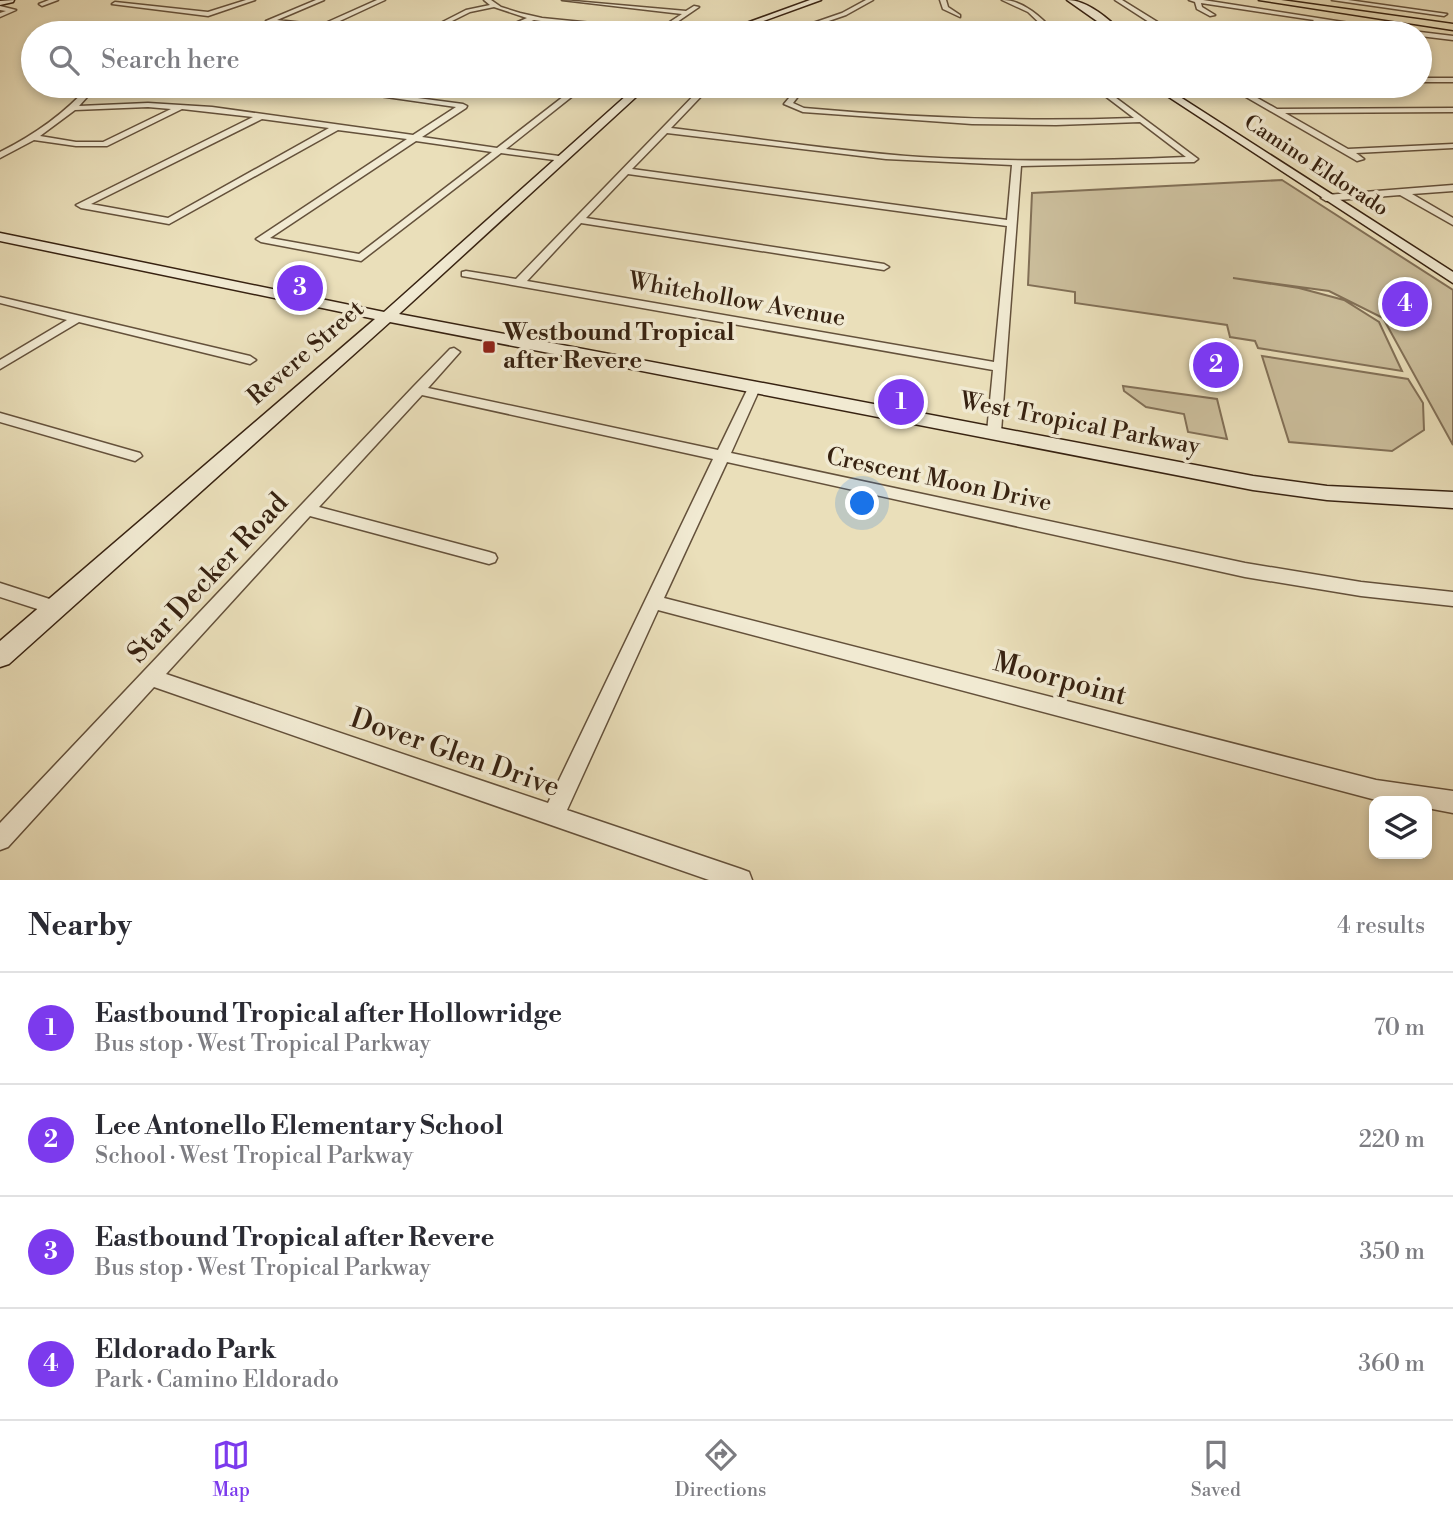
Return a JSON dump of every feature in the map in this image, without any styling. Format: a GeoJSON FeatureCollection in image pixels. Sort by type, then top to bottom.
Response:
{"type":"FeatureCollection","features":[{"type":"Feature","properties":{"kind":"main road"},"geometry":{"type":"LineString","coordinates":[[2,6],[10,0]]}},
{"type":"Feature","properties":{"kind":"main road"},"geometry":{"type":"LineString","coordinates":[[757,21],[817,0]]}},
{"type":"Feature","properties":{"kind":"main road"},"geometry":{"type":"LineString","coordinates":[[1071,0],[1104,21]]}},
{"type":"Feature","properties":{"kind":"main road"},"geometry":{"type":"LineString","coordinates":[[1263,0],[1367,17],[1424,21]]}},
{"type":"Feature","properties":{"kind":"main road"},"geometry":{"type":"LineString","coordinates":[[1287,0],[1453,23]]}},
{"type":"Feature","properties":{"kind":"main road"},"geometry":{"type":"LineString","coordinates":[[1061,1],[1090,21]]}},
{"type":"Feature","properties":{"kind":"main road"},"geometry":{"type":"LineString","coordinates":[[1432,22],[1453,23]]}},
{"type":"Feature","properties":{"kind":"main road","name":"Revere Street"},"geometry":{"type":"LineString","coordinates":[[0,656],[387,317],[629,98]]}},
{"type":"Feature","properties":{"kind":"main road","name":"Camino Eldorado"},"geometry":{"type":"LineString","coordinates":[[1175,98],[1453,279]]}},
{"type":"Feature","properties":{"kind":"main road","name":"Camino Eldorado"},"geometry":{"type":"LineString","coordinates":[[1191,98],[1453,263]]}},
{"type":"Feature","properties":{"kind":"main road","name":"West Tropical Parkway"},"geometry":{"type":"LineString","coordinates":[[0,237],[387,317],[1253,483],[1327,493],[1453,500]]}},
{"type":"Feature","properties":{"kind":"street"},"geometry":{"type":"LineString","coordinates":[[42,4],[55,0]]}},
{"type":"Feature","properties":{"kind":"street"},"geometry":{"type":"LineString","coordinates":[[125,0],[115,4],[208,14],[252,0]]}},
{"type":"Feature","properties":{"kind":"street"},"geometry":{"type":"LineString","coordinates":[[269,21],[321,0]]}},
{"type":"Feature","properties":{"kind":"street"},"geometry":{"type":"LineString","coordinates":[[336,21],[382,0]]}},
{"type":"Feature","properties":{"kind":"street"},"geometry":{"type":"LineString","coordinates":[[565,0],[688,13]]}},
{"type":"Feature","properties":{"kind":"street"},"geometry":{"type":"LineString","coordinates":[[824,21],[870,0]]}},
{"type":"Feature","properties":{"kind":"street"},"geometry":{"type":"LineString","coordinates":[[943,0],[946,8],[958,16]]}},
{"type":"Feature","properties":{"kind":"street"},"geometry":{"type":"LineString","coordinates":[[1005,0],[1030,11],[1040,21]]}},
{"type":"Feature","properties":{"kind":"street"},"geometry":{"type":"LineString","coordinates":[[1118,0],[1152,21]]}},
{"type":"Feature","properties":{"kind":"street"},"geometry":{"type":"LineString","coordinates":[[1195,0],[1199,8],[1212,15]]}},
{"type":"Feature","properties":{"kind":"street"},"geometry":{"type":"LineString","coordinates":[[1195,0],[1325,21]]}},
{"type":"Feature","properties":{"kind":"street"},"geometry":{"type":"LineString","coordinates":[[1335,0],[1444,14]]}},
{"type":"Feature","properties":{"kind":"street"},"geometry":{"type":"LineString","coordinates":[[448,21],[489,3],[533,18],[559,21]]}},
{"type":"Feature","properties":{"kind":"street"},"geometry":{"type":"LineString","coordinates":[[0,15],[13,10],[2,6]]}},
{"type":"Feature","properties":{"kind":"street"},"geometry":{"type":"LineString","coordinates":[[676,21],[696,7]]}},
{"type":"Feature","properties":{"kind":"street"},"geometry":{"type":"LineString","coordinates":[[1435,7],[1453,23]]}},
{"type":"Feature","properties":{"kind":"street"},"geometry":{"type":"LineString","coordinates":[[526,21],[533,18]]}},
{"type":"Feature","properties":{"kind":"street"},"geometry":{"type":"LineString","coordinates":[[1432,35],[1453,38]]}},
{"type":"Feature","properties":{"kind":"street"},"geometry":{"type":"LineString","coordinates":[[1432,80],[1453,80]]}},
{"type":"Feature","properties":{"kind":"street"},"geometry":{"type":"LineString","coordinates":[[0,155],[34,138],[76,107],[83,98]]}},
{"type":"Feature","properties":{"kind":"street"},"geometry":{"type":"LineString","coordinates":[[403,98],[463,106],[261,239],[361,258],[501,151],[562,98]]}},
{"type":"Feature","properties":{"kind":"street"},"geometry":{"type":"LineString","coordinates":[[519,283],[693,98]]}},
{"type":"Feature","properties":{"kind":"street"},"geometry":{"type":"LineString","coordinates":[[792,98],[789,101],[791,106],[803,110],[885,118],[1076,124],[1141,120]]}},
{"type":"Feature","properties":{"kind":"street"},"geometry":{"type":"LineString","coordinates":[[665,130],[863,154],[1017,163],[1194,159],[1112,98]]}},
{"type":"Feature","properties":{"kind":"street"},"geometry":{"type":"LineString","coordinates":[[1252,98],[1360,159]]}},
{"type":"Feature","properties":{"kind":"street"},"geometry":{"type":"LineString","coordinates":[[76,107],[184,106],[559,159]]}},
{"type":"Feature","properties":{"kind":"street"},"geometry":{"type":"LineString","coordinates":[[34,138],[76,144],[104,144],[184,106]]}},
{"type":"Feature","properties":{"kind":"street"},"geometry":{"type":"LineString","coordinates":[[1274,111],[1453,110]]}},
{"type":"Feature","properties":{"kind":"street"},"geometry":{"type":"LineString","coordinates":[[259,117],[81,205],[169,221],[335,128]]}},
{"type":"Feature","properties":{"kind":"street"},"geometry":{"type":"LineString","coordinates":[[1346,151],[1453,146]]}},
{"type":"Feature","properties":{"kind":"street"},"geometry":{"type":"LineString","coordinates":[[994,432],[1017,163]]}},
{"type":"Feature","properties":{"kind":"street"},"geometry":{"type":"LineString","coordinates":[[626,171],[1012,224]]}},
{"type":"Feature","properties":{"kind":"street"},"geometry":{"type":"LineString","coordinates":[[1326,198],[1453,188]]}},
{"type":"Feature","properties":{"kind":"street"},"geometry":{"type":"LineString","coordinates":[[1402,192],[1453,222]]}},
{"type":"Feature","properties":{"kind":"street"},"geometry":{"type":"LineString","coordinates":[[579,220],[884,267]]}},
{"type":"Feature","properties":{"kind":"street","name":"Whitehollow Avenue"},"geometry":{"type":"LineString","coordinates":[[466,274],[1000,367]]}},
{"type":"Feature","properties":{"kind":"street"},"geometry":{"type":"LineString","coordinates":[[0,300],[250,360]]}},
{"type":"Feature","properties":{"kind":"street"},"geometry":{"type":"LineString","coordinates":[[0,365],[78,318]]}},
{"type":"Feature","properties":{"kind":"street","name":"Star Decker Road"},"geometry":{"type":"LineString","coordinates":[[0,839],[454,352]]}},
{"type":"Feature","properties":{"kind":"street"},"geometry":{"type":"LineString","coordinates":[[553,816],[755,386]]}},
{"type":"Feature","properties":{"kind":"street","name":"Crescent Moon Drive"},"geometry":{"type":"LineString","coordinates":[[418,390],[1245,570],[1361,589],[1453,599]]}},
{"type":"Feature","properties":{"kind":"street"},"geometry":{"type":"LineString","coordinates":[[0,417],[135,456]]}},
{"type":"Feature","properties":{"kind":"street"},"geometry":{"type":"LineString","coordinates":[[308,510],[489,558]]}},
{"type":"Feature","properties":{"kind":"street"},"geometry":{"type":"LineString","coordinates":[[0,590],[56,608]]}},
{"type":"Feature","properties":{"kind":"street","name":"Moorpoint"},"geometry":{"type":"LineString","coordinates":[[654,602],[1376,790],[1453,802]]}},
{"type":"Feature","properties":{"kind":"street","name":"Dover Glen Drive"},"geometry":{"type":"LineString","coordinates":[[152,678],[741,880]]}},
{"type":"Feature","properties":{"kind":"shaded area"},"geometry":{"type":"Polygon","coordinates":[[[1282,180],[1453,290],[1453,445],[1383,318],[1329,291],[1233,278],[1299,288],[1344,300],[1379,322],[1402,371],[1258,348],[1255,341],[1230,337],[1227,325],[1075,303],[1075,292],[1028,285],[1032,193],[1282,180]]]}},
{"type":"Feature","properties":{"kind":"shaded area"},"geometry":{"type":"Polygon","coordinates":[[[1262,356],[1408,379],[1423,403],[1424,430],[1392,451],[1289,442],[1262,356]]]}},
{"type":"Feature","properties":{"kind":"shaded area"},"geometry":{"type":"Polygon","coordinates":[[[1123,386],[1217,399],[1227,439],[1188,432],[1184,414],[1146,407],[1124,391],[1123,386]]]}},
{"type":"Feature","properties":{"kind":"place","name":"Eastbound Tropical after Revere"},"geometry":{"type":"Point","coordinates":[300,288]}},
{"type":"Feature","properties":{"kind":"place","name":"Eldorado Park"},"geometry":{"type":"Point","coordinates":[1405,304]}},
{"type":"Feature","properties":{"kind":"place","name":"Westbound Tropical after Revere"},"geometry":{"type":"Point","coordinates":[489,347]}},
{"type":"Feature","properties":{"kind":"place","name":"Lee Antonello Elementary School"},"geometry":{"type":"Point","coordinates":[1216,365]}},
{"type":"Feature","properties":{"kind":"place","name":"Eastbound Tropical after Hollowridge"},"geometry":{"type":"Point","coordinates":[901,402]}}]}
